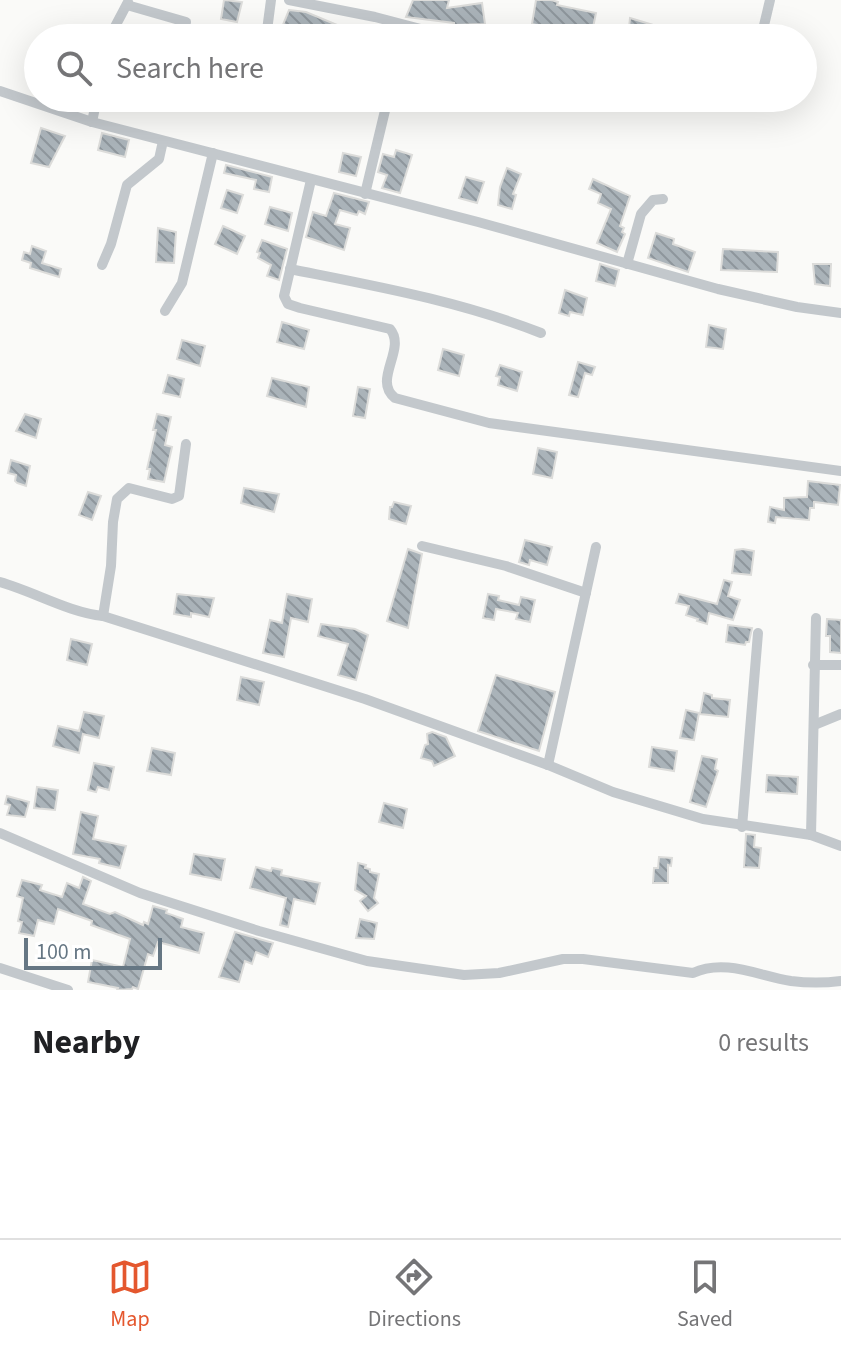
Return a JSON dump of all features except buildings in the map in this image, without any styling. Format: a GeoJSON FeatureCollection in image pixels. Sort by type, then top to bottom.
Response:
{"type":"FeatureCollection","features":[{"type":"Feature","properties":{"kind":"street"},"geometry":{"type":"LineString","coordinates":[[268,24],[271,0]]}},
{"type":"Feature","properties":{"kind":"street"},"geometry":{"type":"LineString","coordinates":[[289,0],[331,4],[404,24]]}},
{"type":"Feature","properties":{"kind":"street"},"geometry":{"type":"LineString","coordinates":[[764,24],[770,0]]}},
{"type":"Feature","properties":{"kind":"street"},"geometry":{"type":"LineString","coordinates":[[116,24],[128,2],[186,22]]}},
{"type":"Feature","properties":{"kind":"street"},"geometry":{"type":"LineString","coordinates":[[0,91],[24,99]]}},
{"type":"Feature","properties":{"kind":"street"},"geometry":{"type":"LineString","coordinates":[[62,112],[718,289],[797,307],[841,313]]}},
{"type":"Feature","properties":{"kind":"street"},"geometry":{"type":"LineString","coordinates":[[92,122],[94,112]]}},
{"type":"Feature","properties":{"kind":"street"},"geometry":{"type":"LineString","coordinates":[[365,194],[385,112]]}},
{"type":"Feature","properties":{"kind":"street"},"geometry":{"type":"LineString","coordinates":[[102,265],[127,185],[159,159],[163,141]]}},
{"type":"Feature","properties":{"kind":"street"},"geometry":{"type":"LineString","coordinates":[[165,311],[182,283],[213,153]]}},
{"type":"Feature","properties":{"kind":"street"},"geometry":{"type":"LineString","coordinates":[[311,180],[284,296],[288,304],[390,329],[395,338],[386,385],[395,398],[489,423],[841,471]]}},
{"type":"Feature","properties":{"kind":"street"},"geometry":{"type":"LineString","coordinates":[[627,264],[641,214],[653,200],[663,199]]}},
{"type":"Feature","properties":{"kind":"street"},"geometry":{"type":"LineString","coordinates":[[290,269],[442,301],[495,315],[541,333]]}},
{"type":"Feature","properties":{"kind":"street"},"geometry":{"type":"LineString","coordinates":[[103,616],[117,499],[129,488],[172,499],[179,496],[186,444]]}},
{"type":"Feature","properties":{"kind":"street"},"geometry":{"type":"LineString","coordinates":[[422,546],[506,566],[586,593]]}},
{"type":"Feature","properties":{"kind":"street"},"geometry":{"type":"LineString","coordinates":[[548,765],[596,547]]}},
{"type":"Feature","properties":{"kind":"street"},"geometry":{"type":"LineString","coordinates":[[0,582],[26,589],[85,614],[103,616],[328,686],[548,765],[613,792],[703,819],[811,835],[841,846]]}},
{"type":"Feature","properties":{"kind":"street"},"geometry":{"type":"LineString","coordinates":[[811,835],[816,618]]}},
{"type":"Feature","properties":{"kind":"street"},"geometry":{"type":"LineString","coordinates":[[742,827],[758,633]]}},
{"type":"Feature","properties":{"kind":"street"},"geometry":{"type":"LineString","coordinates":[[813,665],[841,665]]}},
{"type":"Feature","properties":{"kind":"street"},"geometry":{"type":"LineString","coordinates":[[814,725],[841,714]]}},
{"type":"Feature","properties":{"kind":"street"},"geometry":{"type":"LineString","coordinates":[[0,833],[140,893],[314,947],[397,967],[464,975],[499,973],[563,959],[583,959],[693,973],[720,966],[793,981],[841,981]]}},
{"type":"Feature","properties":{"kind":"street"},"geometry":{"type":"LineString","coordinates":[[0,968],[68,990]]}}]}
